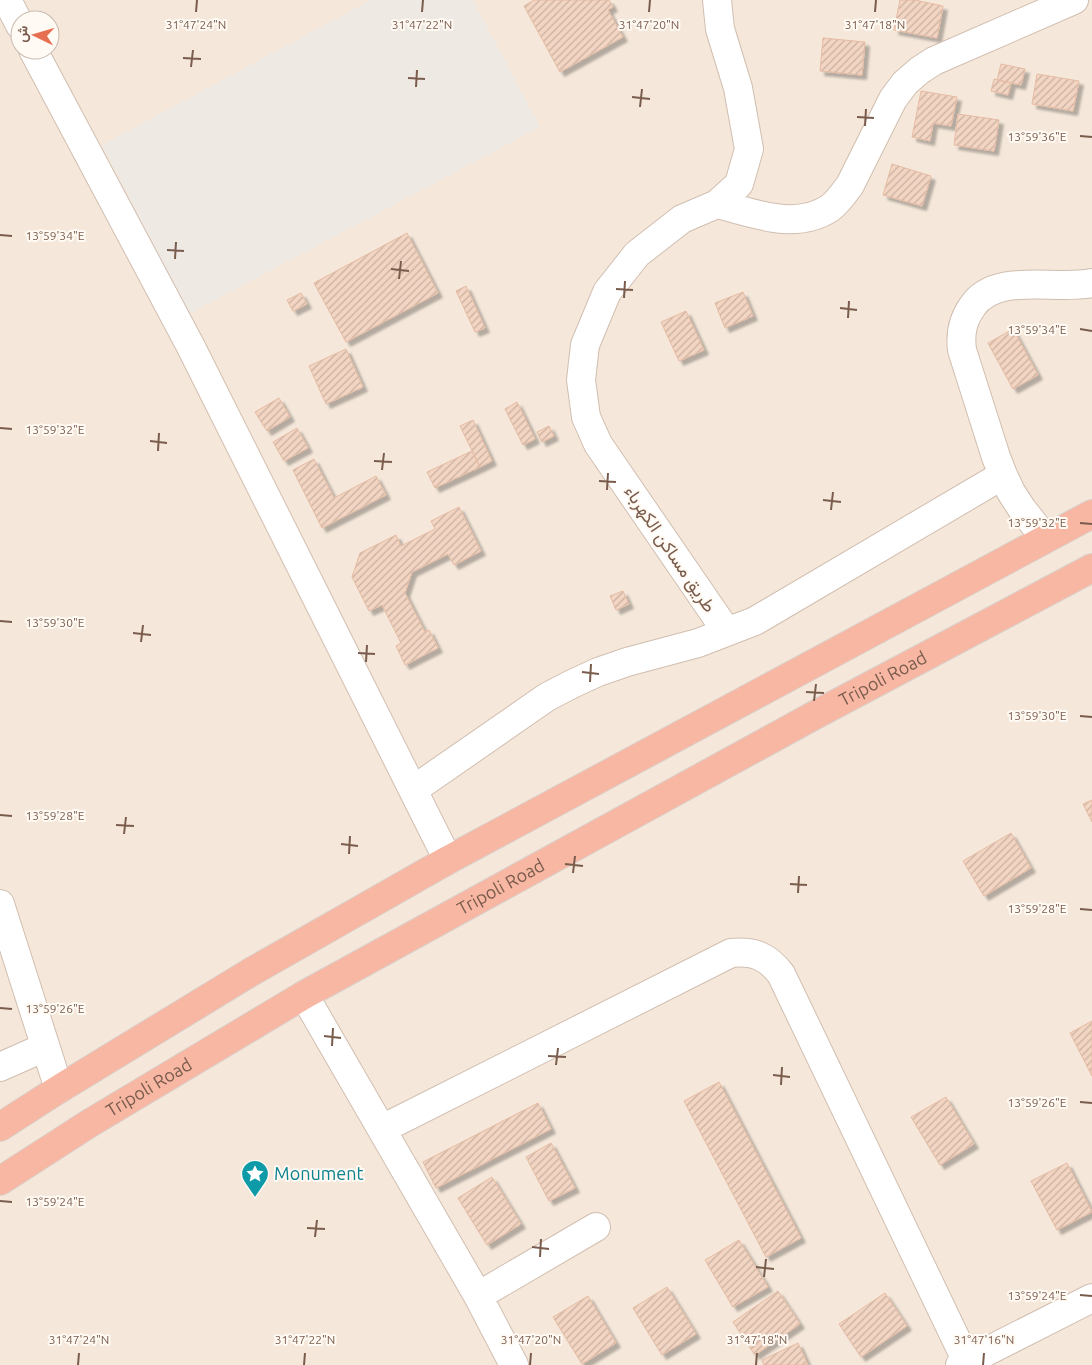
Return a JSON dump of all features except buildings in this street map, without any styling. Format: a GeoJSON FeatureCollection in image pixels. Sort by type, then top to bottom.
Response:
{"type":"FeatureCollection","features":[{"type":"Feature","properties":{"kind":"highway"},"geometry":{"type":"LineString","coordinates":[[0,1127],[59,1088],[251,972],[448,860],[1092,514]]}},
{"type":"Feature","properties":{"kind":"highway","name":"Tripoli Road"},"geometry":{"type":"LineString","coordinates":[[0,1181],[90,1123],[304,995],[815,715],[1092,568]]}},
{"type":"Feature","properties":{"kind":"street","name":"طريق مساكن الكهرباء"},"geometry":{"type":"LineString","coordinates":[[717,0],[720,29],[738,88],[749,149],[738,184],[717,204],[682,219],[637,254],[607,292],[585,344],[581,380],[586,417],[598,444],[727,632]]}},
{"type":"Feature","properties":{"kind":"street"},"geometry":{"type":"LineString","coordinates":[[717,204],[787,220],[802,220],[831,208],[850,185],[893,98],[905,83],[920,70],[934,61],[1074,0]]}},
{"type":"Feature","properties":{"kind":"street"},"geometry":{"type":"LineString","coordinates":[[38,60],[190,345],[448,860]]}},
{"type":"Feature","properties":{"kind":"street"},"geometry":{"type":"LineString","coordinates":[[1045,538],[1022,509],[1003,475],[962,350],[962,326],[966,314],[974,303],[984,294],[996,288],[1010,286],[1070,286],[1092,283]]}},
{"type":"Feature","properties":{"kind":"street"},"geometry":{"type":"LineString","coordinates":[[413,790],[547,697],[598,672],[627,662],[698,643],[755,621],[1003,475]]}},
{"type":"Feature","properties":{"kind":"street"},"geometry":{"type":"LineString","coordinates":[[0,904],[59,1088]]}},
{"type":"Feature","properties":{"kind":"street"},"geometry":{"type":"LineString","coordinates":[[382,1129],[731,953],[757,954],[771,962],[781,974],[964,1363],[1092,1298]]}},
{"type":"Feature","properties":{"kind":"street"},"geometry":{"type":"LineString","coordinates":[[304,995],[478,1296],[514,1365]]}},
{"type":"Feature","properties":{"kind":"street"},"geometry":{"type":"LineString","coordinates":[[0,1067],[45,1047]]}},
{"type":"Feature","properties":{"kind":"street"},"geometry":{"type":"LineString","coordinates":[[478,1296],[596,1227]]}},
{"type":"Feature","properties":{"kind":"shaded area"},"geometry":{"type":"Polygon","coordinates":[[[0,0],[1092,0],[1092,1365],[0,1365],[0,0]]]}},
{"type":"Feature","properties":{"kind":"shaded area"},"geometry":{"type":"Polygon","coordinates":[[[371,0],[473,0],[540,127],[189,314],[102,145],[371,0]]]}},
{"type":"Feature","properties":{"kind":"place","name":"Monument"},"geometry":{"type":"Point","coordinates":[255,1198]}}]}
